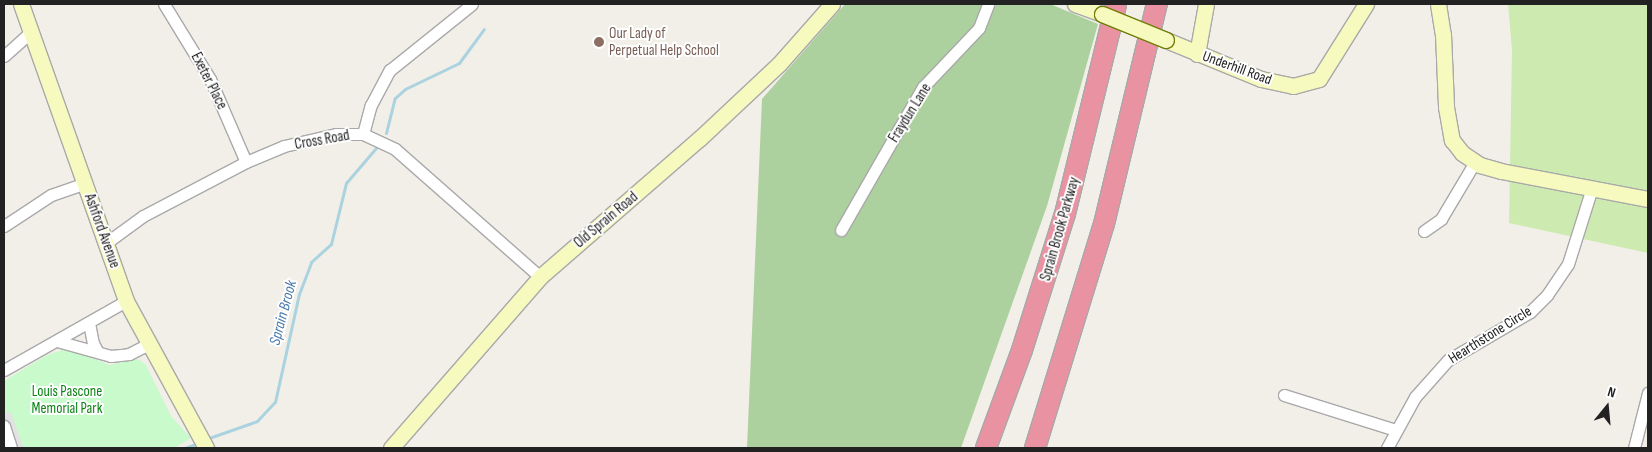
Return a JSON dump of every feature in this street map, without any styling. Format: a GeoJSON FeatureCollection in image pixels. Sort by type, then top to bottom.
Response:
{"type":"FeatureCollection","features":[{"type":"Feature","properties":{"kind":"highway"},"geometry":{"type":"LineString","coordinates":[[1035,448],[1104,224],[1157,4]]}},
{"type":"Feature","properties":{"kind":"highway","name":"Sprain Brook Parkway"},"geometry":{"type":"LineString","coordinates":[[986,448],[1022,350],[1065,214],[1109,9]]}},
{"type":"Feature","properties":{"kind":"street","name":"Ashford Avenue"},"geometry":{"type":"LineString","coordinates":[[22,4],[126,301],[203,442]]}},
{"type":"Feature","properties":{"kind":"street","name":"Exeter Place"},"geometry":{"type":"LineString","coordinates":[[164,4],[210,79],[246,162]]}},
{"type":"Feature","properties":{"kind":"street"},"geometry":{"type":"LineString","coordinates":[[363,134],[371,105],[390,70],[472,4]]}},
{"type":"Feature","properties":{"kind":"street","name":"Old Sprain Road"},"geometry":{"type":"LineString","coordinates":[[391,448],[540,277],[699,139],[779,64],[832,4]]}},
{"type":"Feature","properties":{"kind":"street","name":"Fraydun Lane"},"geometry":{"type":"LineString","coordinates":[[841,230],[923,87],[979,28],[988,4]]}},
{"type":"Feature","properties":{"kind":"street","name":"Underhill Road"},"geometry":{"type":"LineString","coordinates":[[1075,4],[1109,9],[1166,40],[1197,54],[1261,79],[1293,86],[1310,83],[1318,79],[1329,65],[1366,4]]}},
{"type":"Feature","properties":{"kind":"street"},"geometry":{"type":"LineString","coordinates":[[1197,54],[1206,4]]}},
{"type":"Feature","properties":{"kind":"street"},"geometry":{"type":"LineString","coordinates":[[1438,4],[1443,34],[1446,107],[1452,140],[1475,162],[1501,172],[1648,198]]}},
{"type":"Feature","properties":{"kind":"street"},"geometry":{"type":"LineString","coordinates":[[4,56],[32,31]]}},
{"type":"Feature","properties":{"kind":"street","name":"Cross Road"},"geometry":{"type":"LineString","coordinates":[[106,243],[143,216],[246,162],[284,146],[336,134],[363,134],[395,149],[540,277]]}},
{"type":"Feature","properties":{"kind":"street"},"geometry":{"type":"LineString","coordinates":[[1424,231],[1441,219],[1475,162]]}},
{"type":"Feature","properties":{"kind":"street"},"geometry":{"type":"LineString","coordinates":[[4,226],[51,195],[85,183]]}},
{"type":"Feature","properties":{"kind":"street","name":"Hearthstone Circle"},"geometry":{"type":"LineString","coordinates":[[1387,448],[1415,397],[1448,360],[1530,312],[1547,295],[1568,264],[1592,188]]}},
{"type":"Feature","properties":{"kind":"street"},"geometry":{"type":"LineString","coordinates":[[4,370],[126,301]]}},
{"type":"Feature","properties":{"kind":"street"},"geometry":{"type":"LineString","coordinates":[[89,323],[98,351]]}},
{"type":"Feature","properties":{"kind":"street"},"geometry":{"type":"LineString","coordinates":[[57,341],[120,356],[149,344]]}},
{"type":"Feature","properties":{"kind":"street"},"geometry":{"type":"LineString","coordinates":[[1634,448],[1648,393]]}},
{"type":"Feature","properties":{"kind":"street"},"geometry":{"type":"LineString","coordinates":[[1284,396],[1396,430]]}},
{"type":"Feature","properties":{"kind":"street"},"geometry":{"type":"LineString","coordinates":[[4,426],[11,448]]}},
{"type":"Feature","properties":{"kind":"green space"},"geometry":{"type":"Polygon","coordinates":[[[845,4],[1050,4],[1098,24],[1047,206],[961,448],[747,448],[762,99],[845,4]]]}},
{"type":"Feature","properties":{"kind":"green space"},"geometry":{"type":"Polygon","coordinates":[[[1508,4],[1648,4],[1648,253],[1509,223],[1512,50],[1508,4]]]}},
{"type":"Feature","properties":{"kind":"green space","name":"Louis Pascone Memorial Park"},"geometry":{"type":"Polygon","coordinates":[[[63,350],[85,354],[109,365],[138,359],[146,365],[171,416],[191,438],[174,448],[4,448],[4,381],[47,355],[63,350]]]}},
{"type":"Feature","properties":{"kind":"shaded area"},"geometry":{"type":"Polygon","coordinates":[[[11,412],[25,448],[4,448],[4,414],[11,412]]]}},
{"type":"Feature","properties":{"kind":"waterway","name":"Sprain Brook"},"geometry":{"type":"LineString","coordinates":[[386,133],[395,98],[405,89],[459,63],[484,29]]}},
{"type":"Feature","properties":{"kind":"waterway","name":"Sprain Brook"},"geometry":{"type":"LineString","coordinates":[[206,439],[257,421],[275,402],[299,294],[311,262],[331,244],[346,183],[376,148]]}},
{"type":"Feature","properties":{"kind":"waterway","name":"Sprain Brook"},"geometry":{"type":"LineString","coordinates":[[185,448],[198,443]]}},
{"type":"Feature","properties":{"kind":"place","name":"Our Lady of Perpetual Help School"},"geometry":{"type":"Point","coordinates":[599,42]}}]}
